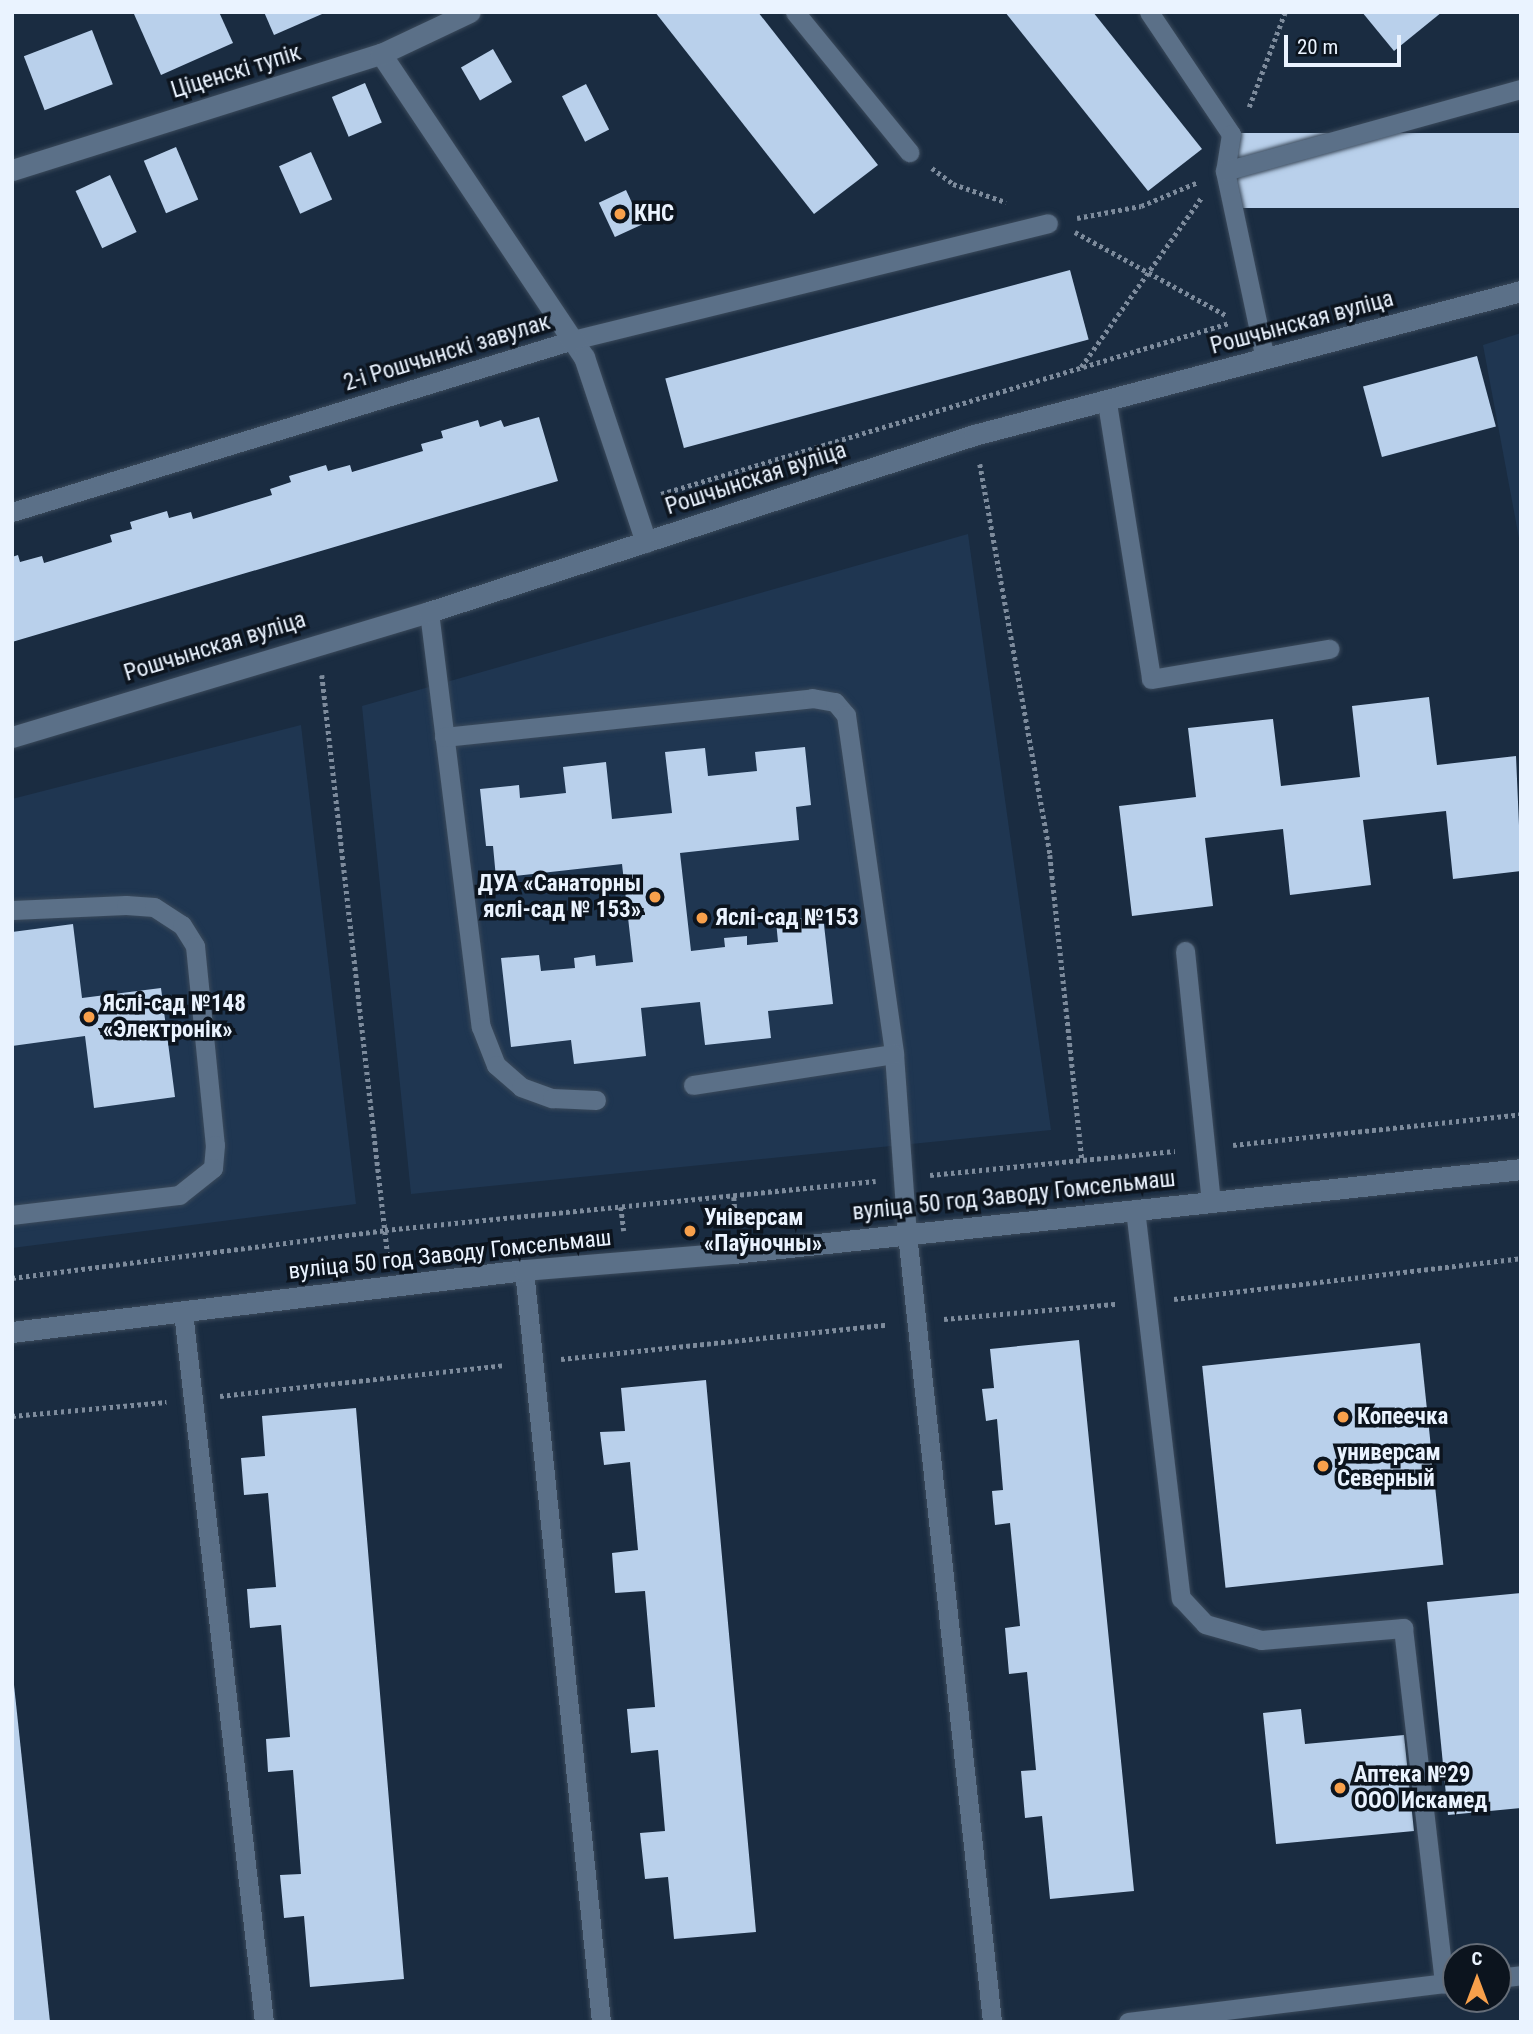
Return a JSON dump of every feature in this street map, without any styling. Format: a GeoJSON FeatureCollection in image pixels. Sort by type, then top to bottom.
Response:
{"type":"FeatureCollection","features":[{"type":"Feature","properties":{"kind":"street","name":"Ціценскі тупік"},"geometry":{"type":"LineString","coordinates":[[12,170],[381,54],[470,12]]}},
{"type":"Feature","properties":{"kind":"street"},"geometry":{"type":"LineString","coordinates":[[381,54],[584,357],[646,542]]}},
{"type":"Feature","properties":{"kind":"street","name":"Рошчынская вуліца"},"geometry":{"type":"LineString","coordinates":[[12,737],[429,612],[974,435],[1049,414],[1107,403],[1521,291]]}},
{"type":"Feature","properties":{"kind":"street","name":"вуліца 50 год Заводу Гомсельмаш"},"geometry":{"type":"LineString","coordinates":[[12,1332],[524,1270],[907,1234],[1521,1169]]}},
{"type":"Feature","properties":{"kind":"lane"},"geometry":{"type":"LineString","coordinates":[[795,12],[909,152]]}},
{"type":"Feature","properties":{"kind":"lane"},"geometry":{"type":"LineString","coordinates":[[1149,12],[1228,125],[1231,144],[1225,171],[1265,359]]}},
{"type":"Feature","properties":{"kind":"lane"},"geometry":{"type":"LineString","coordinates":[[1225,171],[1521,89]]}},
{"type":"Feature","properties":{"kind":"lane","name":"2-і Рошчынскі завулак"},"geometry":{"type":"LineString","coordinates":[[12,512],[573,340],[902,263],[1048,223]]}},
{"type":"Feature","properties":{"kind":"lane"},"geometry":{"type":"LineString","coordinates":[[1107,403],[1151,679],[1329,649]]}},
{"type":"Feature","properties":{"kind":"lane"},"geometry":{"type":"LineString","coordinates":[[429,612],[481,1027],[496,1065],[521,1087],[552,1098],[596,1100]]}},
{"type":"Feature","properties":{"kind":"lane"},"geometry":{"type":"LineString","coordinates":[[444,737],[812,698],[835,702],[846,715],[894,1054],[907,1234],[992,2022]]}},
{"type":"Feature","properties":{"kind":"lane"},"geometry":{"type":"LineString","coordinates":[[12,910],[126,905],[153,907],[182,925],[195,946],[215,1144],[213,1168],[179,1195],[12,1215]]}},
{"type":"Feature","properties":{"kind":"lane"},"geometry":{"type":"LineString","coordinates":[[1185,951],[1211,1202]]}},
{"type":"Feature","properties":{"kind":"lane"},"geometry":{"type":"LineString","coordinates":[[693,1085],[894,1054]]}},
{"type":"Feature","properties":{"kind":"lane"},"geometry":{"type":"LineString","coordinates":[[1135,1209],[1181,1598],[1205,1624],[1261,1640],[1403,1628],[1445,1943]]}},
{"type":"Feature","properties":{"kind":"lane"},"geometry":{"type":"LineString","coordinates":[[524,1270],[601,2022]]}},
{"type":"Feature","properties":{"kind":"lane"},"geometry":{"type":"LineString","coordinates":[[183,1312],[264,2022]]}},
{"type":"Feature","properties":{"kind":"lane"},"geometry":{"type":"LineString","coordinates":[[1128,2022],[1442,1984]]}},
{"type":"Feature","properties":{"kind":"path"},"geometry":{"type":"LineString","coordinates":[[1244,121],[1285,12]]}},
{"type":"Feature","properties":{"kind":"path"},"geometry":{"type":"LineString","coordinates":[[633,502],[1237,321],[1144,273],[1072,230],[1048,223],[994,197],[953,184],[909,152]]}},
{"type":"Feature","properties":{"kind":"path"},"geometry":{"type":"LineString","coordinates":[[1048,223],[1141,206],[1225,171]]}},
{"type":"Feature","properties":{"kind":"path"},"geometry":{"type":"LineString","coordinates":[[1049,414],[1144,273],[1225,171]]}},
{"type":"Feature","properties":{"kind":"path"},"geometry":{"type":"LineString","coordinates":[[974,435],[1050,855],[1082,1159]]}},
{"type":"Feature","properties":{"kind":"path"},"geometry":{"type":"LineString","coordinates":[[319,643],[392,1286]]}},
{"type":"Feature","properties":{"kind":"path"},"geometry":{"type":"LineString","coordinates":[[12,1278],[385,1230],[734,1197],[1521,1114]]}},
{"type":"Feature","properties":{"kind":"path"},"geometry":{"type":"LineString","coordinates":[[734,1197],[736,1226]]}},
{"type":"Feature","properties":{"kind":"path"},"geometry":{"type":"LineString","coordinates":[[621,1208],[625,1239]]}},
{"type":"Feature","properties":{"kind":"path"},"geometry":{"type":"LineString","coordinates":[[12,1416],[916,1322],[1144,1302],[1521,1258]]}},
{"type":"Feature","properties":{"kind":"shaded area"},"geometry":{"type":"Polygon","coordinates":[[[1521,333],[1521,549],[1483,345],[1521,333]]]}},
{"type":"Feature","properties":{"kind":"shaded area","name":"Яслі-сад №153"},"geometry":{"type":"Polygon","coordinates":[[[968,534],[1051,1130],[411,1194],[362,706],[968,534]]]}},
{"type":"Feature","properties":{"kind":"shaded area"},"geometry":{"type":"Polygon","coordinates":[[[301,725],[356,1204],[12,1248],[12,799],[301,725]]]}},
{"type":"Feature","properties":{"kind":"building"},"geometry":{"type":"Polygon","coordinates":[[[219,12],[233,43],[161,75],[134,14],[219,12]]]}},
{"type":"Feature","properties":{"kind":"building"},"geometry":{"type":"Polygon","coordinates":[[[264,12],[321,12],[322,14],[274,35],[264,12]]]}},
{"type":"Feature","properties":{"kind":"building"},"geometry":{"type":"Polygon","coordinates":[[[655,12],[758,12],[878,165],[814,214],[655,12]]]}},
{"type":"Feature","properties":{"kind":"building"},"geometry":{"type":"Polygon","coordinates":[[[1005,12],[1093,12],[1202,149],[1148,191],[1005,12]]]}},
{"type":"Feature","properties":{"kind":"building"},"geometry":{"type":"Polygon","coordinates":[[[1362,12],[1442,12],[1394,51],[1362,12]]]}},
{"type":"Feature","properties":{"kind":"building"},"geometry":{"type":"Polygon","coordinates":[[[92,30],[113,84],[45,110],[24,56],[92,30]]]}},
{"type":"Feature","properties":{"kind":"building"},"geometry":{"type":"Polygon","coordinates":[[[493,49],[512,82],[480,100],[461,68],[493,49]]]}},
{"type":"Feature","properties":{"kind":"building"},"geometry":{"type":"Polygon","coordinates":[[[365,83],[382,123],[349,137],[332,97],[365,83]]]}},
{"type":"Feature","properties":{"kind":"building"},"geometry":{"type":"Polygon","coordinates":[[[586,84],[609,129],[585,142],[562,96],[586,84]]]}},
{"type":"Feature","properties":{"kind":"building"},"geometry":{"type":"Polygon","coordinates":[[[1234,133],[1521,133],[1521,208],[1234,208],[1234,133]]]}},
{"type":"Feature","properties":{"kind":"building"},"geometry":{"type":"Polygon","coordinates":[[[176,147],[198,199],[166,213],[144,161],[176,147]]]}},
{"type":"Feature","properties":{"kind":"building"},"geometry":{"type":"Polygon","coordinates":[[[311,152],[332,200],[300,214],[279,166],[311,152]]]}},
{"type":"Feature","properties":{"kind":"building"},"geometry":{"type":"Polygon","coordinates":[[[110,175],[137,232],[102,248],[76,191],[110,175]]]}},
{"type":"Feature","properties":{"kind":"building","name":"КНС"},"geometry":{"type":"Polygon","coordinates":[[[626,190],[642,224],[615,237],[599,203],[626,190]]]}},
{"type":"Feature","properties":{"kind":"building"},"geometry":{"type":"Polygon","coordinates":[[[1070,270],[1089,340],[684,448],[665,378],[1070,270]]]}},
{"type":"Feature","properties":{"kind":"building"},"geometry":{"type":"Polygon","coordinates":[[[1477,356],[1496,427],[1382,457],[1363,387],[1477,356]]]}},
{"type":"Feature","properties":{"kind":"building"},"geometry":{"type":"Polygon","coordinates":[[[539,417],[558,481],[12,642],[12,557],[18,555],[20,562],[42,556],[44,563],[112,542],[110,535],[132,529],[130,522],[167,511],[169,518],[191,512],[193,519],[272,495],[270,489],[291,482],[289,476],[326,465],[328,471],[350,465],[352,472],[423,451],[421,444],[443,438],[441,431],[478,420],[480,427],[501,420],[504,427],[539,417]]]}},
{"type":"Feature","properties":{"kind":"building"},"geometry":{"type":"Polygon","coordinates":[[[1429,697],[1437,765],[1516,756],[1521,871],[1453,879],[1446,811],[1363,820],[1371,885],[1290,895],[1283,829],[1205,838],[1213,906],[1132,916],[1119,806],[1196,797],[1188,728],[1273,719],[1281,786],[1360,777],[1352,706],[1429,697]]]}},
{"type":"Feature","properties":{"kind":"building","name":"ДУА «Санаторны яслі-сад № 153»"},"geometry":{"type":"Polygon","coordinates":[[[805,747],[811,805],[796,807],[799,840],[680,853],[691,951],[725,947],[724,938],[747,936],[747,945],[778,942],[776,921],[823,916],[833,1004],[768,1011],[771,1038],[705,1045],[700,1002],[641,1008],[646,1056],[574,1064],[571,1040],[511,1047],[501,958],[539,955],[541,971],[575,968],[574,958],[595,955],[596,966],[633,962],[622,864],[496,878],[493,846],[486,846],[480,789],[519,785],[520,798],[566,793],[563,767],[606,762],[612,819],[672,813],[665,752],[705,748],[708,776],[757,771],[755,752],[805,747]]]}},
{"type":"Feature","properties":{"kind":"building","name":"Яслі-сад №148 «Электронік»"},"geometry":{"type":"Polygon","coordinates":[[[73,924],[82,998],[161,988],[175,1097],[94,1108],[85,1036],[12,1046],[12,932],[73,924]]]}},
{"type":"Feature","properties":{"kind":"building"},"geometry":{"type":"Polygon","coordinates":[[[1079,1340],[1134,1891],[1050,1899],[1042,1816],[1025,1818],[1021,1771],[1036,1770],[1027,1672],[1009,1674],[1005,1628],[1020,1626],[1010,1523],[995,1525],[992,1491],[1003,1490],[997,1419],[986,1421],[982,1389],[994,1388],[990,1349],[1079,1340]]]}},
{"type":"Feature","properties":{"kind":"building","name":"универсам Северный"},"geometry":{"type":"Polygon","coordinates":[[[1420,1343],[1443,1565],[1226,1588],[1202,1366],[1420,1343]]]}},
{"type":"Feature","properties":{"kind":"building"},"geometry":{"type":"Polygon","coordinates":[[[706,1380],[756,1932],[674,1939],[668,1877],[645,1879],[640,1833],[665,1831],[658,1750],[631,1753],[627,1709],[655,1707],[645,1591],[615,1593],[612,1553],[638,1550],[630,1462],[604,1465],[600,1432],[625,1431],[621,1388],[706,1380]]]}},
{"type":"Feature","properties":{"kind":"building"},"geometry":{"type":"Polygon","coordinates":[[[356,1408],[404,1979],[310,1987],[304,1916],[284,1918],[280,1875],[301,1874],[293,1770],[268,1772],[266,1739],[290,1737],[281,1625],[250,1628],[247,1589],[276,1587],[268,1493],[244,1495],[241,1458],[265,1456],[262,1416],[356,1408]]]}},
{"type":"Feature","properties":{"kind":"building"},"geometry":{"type":"Polygon","coordinates":[[[1521,1593],[1521,1808],[1448,1815],[1427,1602],[1521,1593]]]}},
{"type":"Feature","properties":{"kind":"building"},"geometry":{"type":"Polygon","coordinates":[[[14,1685],[50,2022],[12,2022],[14,1685]]]}},
{"type":"Feature","properties":{"kind":"building","name":"Аптека №29 ООО Искамед"},"geometry":{"type":"Polygon","coordinates":[[[1301,1709],[1305,1744],[1404,1735],[1414,1831],[1276,1844],[1263,1713],[1301,1709]]]}},
{"type":"Feature","properties":{"kind":"place","name":"КНС"},"geometry":{"type":"Point","coordinates":[620,214]}},
{"type":"Feature","properties":{"kind":"place","name":"ДУА «Санаторны яслі-сад № 153»"},"geometry":{"type":"Point","coordinates":[655,897]}},
{"type":"Feature","properties":{"kind":"place","name":"Яслі-сад №153"},"geometry":{"type":"Point","coordinates":[702,918]}},
{"type":"Feature","properties":{"kind":"place","name":"Яслі-сад №148 «Электронік»"},"geometry":{"type":"Point","coordinates":[89,1017]}},
{"type":"Feature","properties":{"kind":"place","name":"Універсам «Паўночны»"},"geometry":{"type":"Point","coordinates":[690,1231]}},
{"type":"Feature","properties":{"kind":"place","name":"Копеечка"},"geometry":{"type":"Point","coordinates":[1343,1417]}},
{"type":"Feature","properties":{"kind":"place","name":"универсам Северный"},"geometry":{"type":"Point","coordinates":[1323,1466]}},
{"type":"Feature","properties":{"kind":"place","name":"Аптека №29 ООО Искамед"},"geometry":{"type":"Point","coordinates":[1340,1788]}}]}
